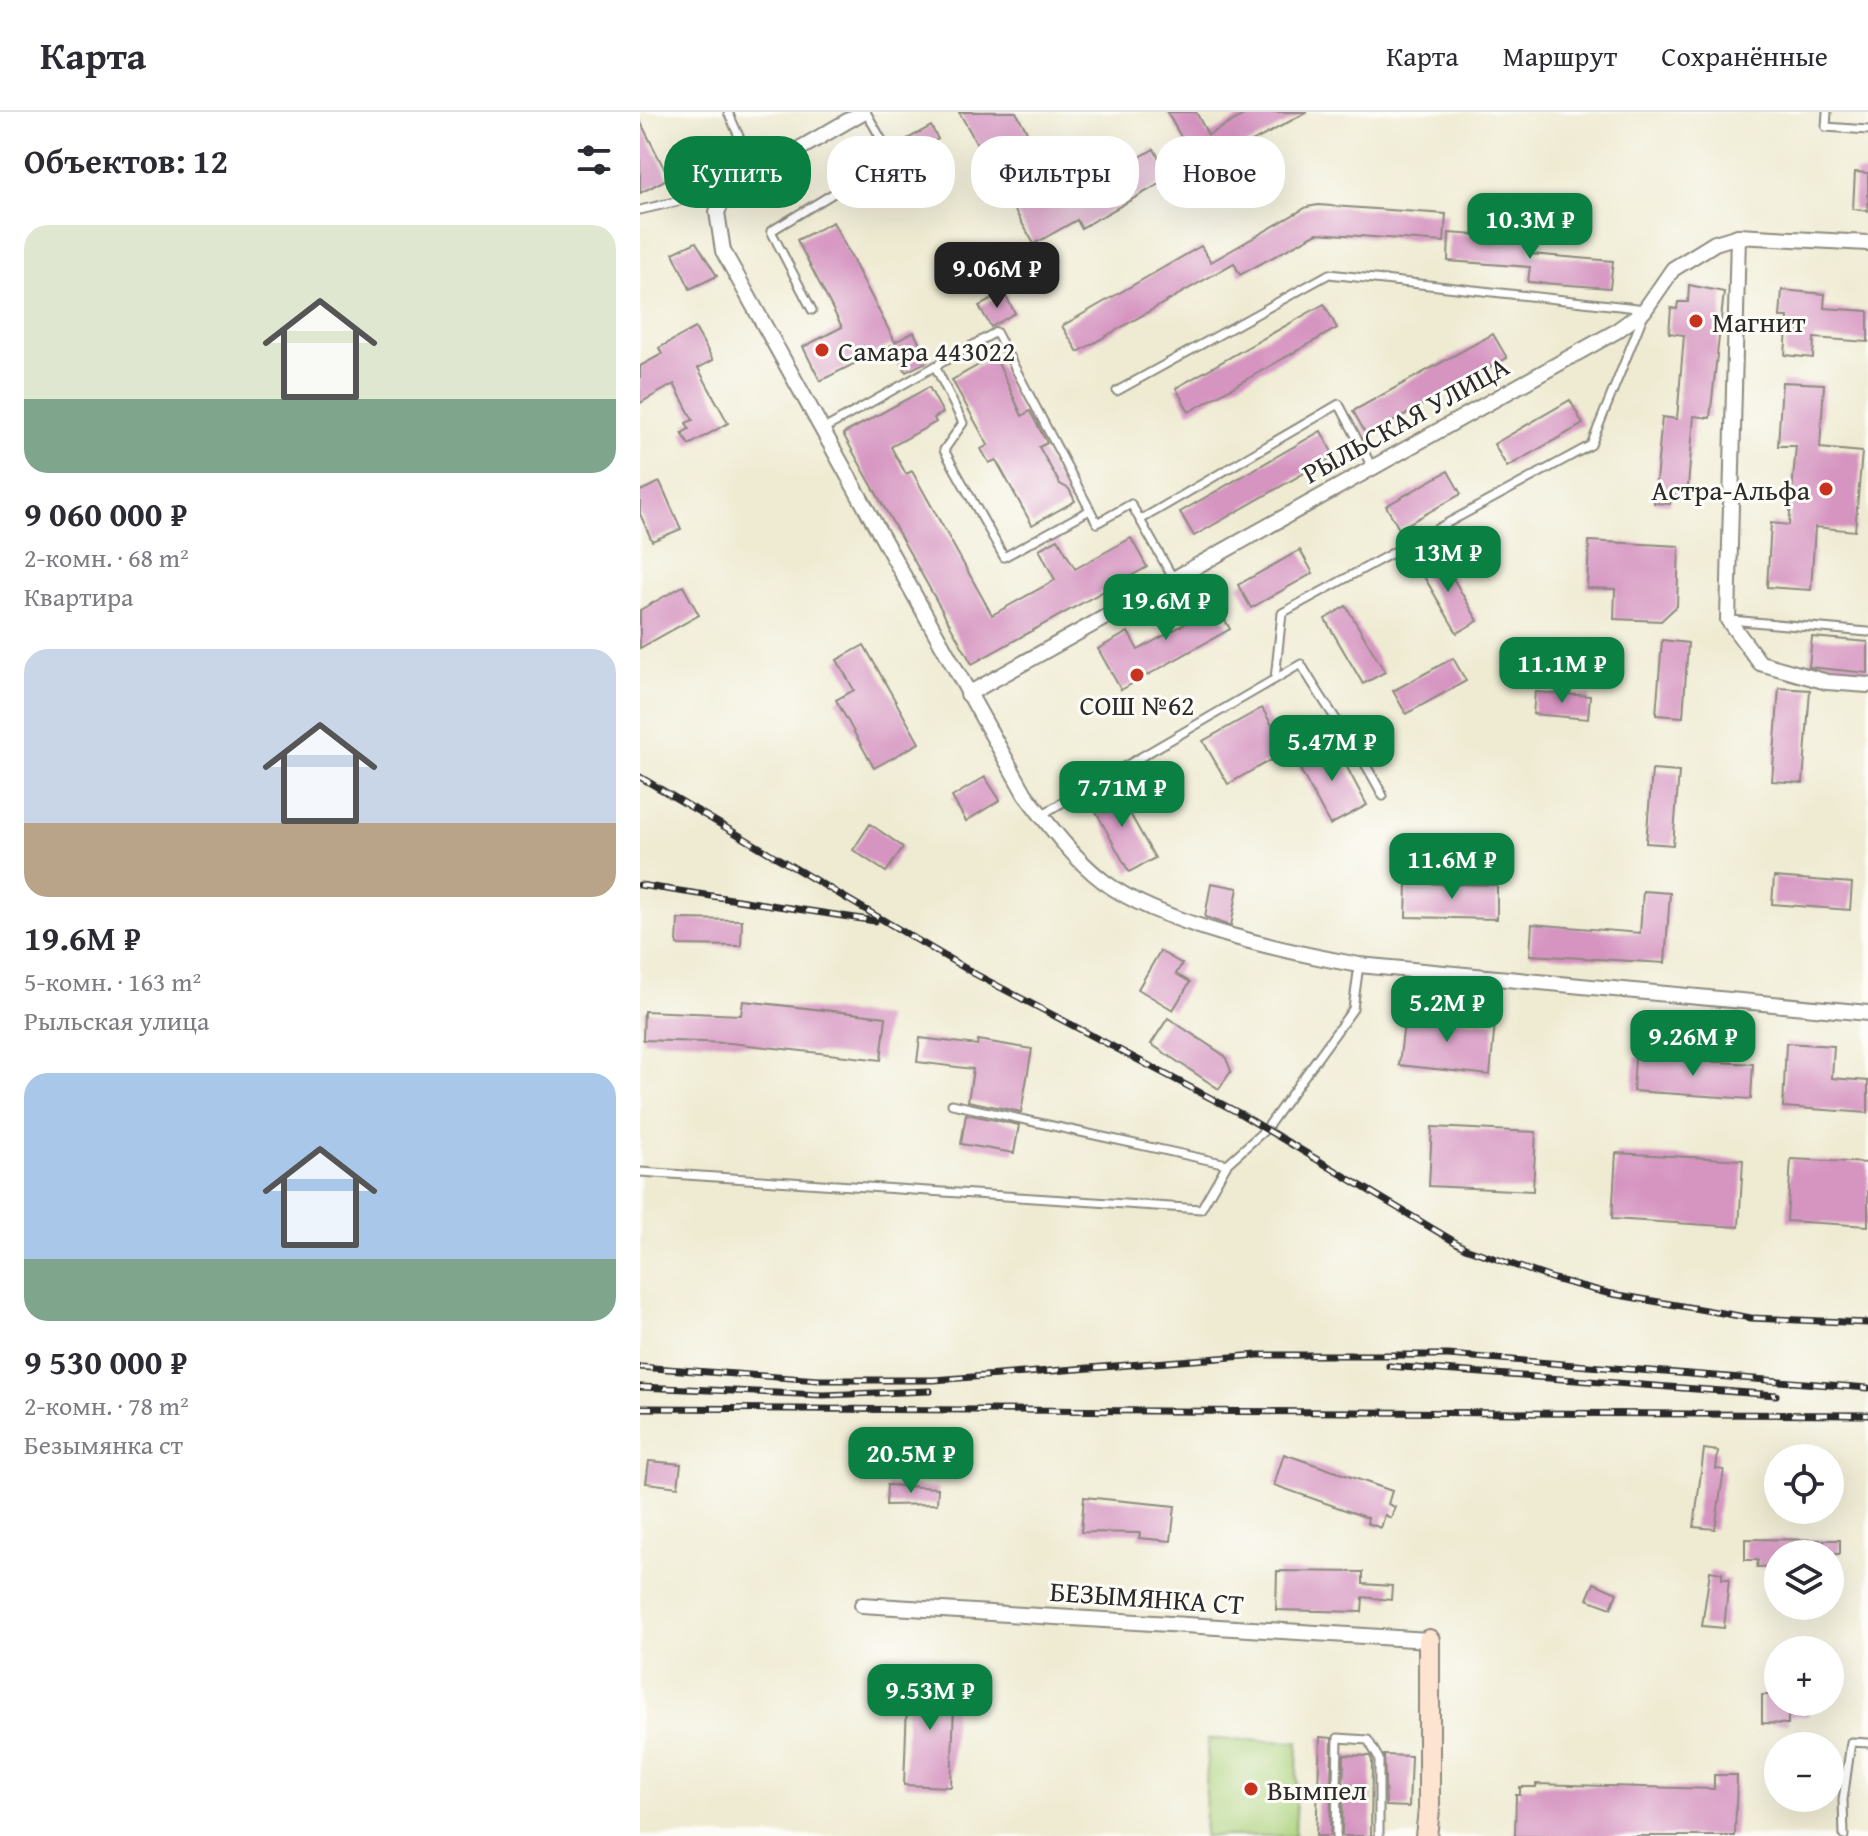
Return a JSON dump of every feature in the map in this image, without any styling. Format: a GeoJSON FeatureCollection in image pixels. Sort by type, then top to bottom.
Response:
{"type":"FeatureCollection","features":[{"type":"Feature","properties":{"kind":"street"},"geometry":{"type":"LineString","coordinates":[[811,142],[864,112]]}},
{"type":"Feature","properties":{"kind":"street"},"geometry":{"type":"LineString","coordinates":[[719,208],[723,251],[968,694],[1041,815],[1068,850],[1105,883],[1177,919],[1317,958],[1359,965],[1868,1013]]}},
{"type":"Feature","properties":{"kind":"street"},"geometry":{"type":"LineString","coordinates":[[1738,236],[1728,620],[1760,663],[1827,682],[1868,685]]}},
{"type":"Feature","properties":{"kind":"street","name":"РЫЛЬСКАЯ УЛИЦА"},"geometry":{"type":"LineString","coordinates":[[968,694],[1615,332],[1646,309],[1673,269],[1715,243],[1738,236],[1868,243]]}},
{"type":"Feature","properties":{"kind":"street","name":"БЕЗЫМЯНКА СТ"},"geometry":{"type":"LineString","coordinates":[[862,1605],[1429,1640]]}},
{"type":"Feature","properties":{"kind":"street"},"geometry":{"type":"LineString","coordinates":[[1426,1836],[1429,1810],[1429,1640]]}},
{"type":"Feature","properties":{"kind":"lane"},"geometry":{"type":"LineString","coordinates":[[728,112],[739,136]]}},
{"type":"Feature","properties":{"kind":"lane"},"geometry":{"type":"LineString","coordinates":[[812,310],[771,231],[892,158],[864,112]]}},
{"type":"Feature","properties":{"kind":"lane"},"geometry":{"type":"LineString","coordinates":[[1827,112],[1826,127],[1868,130]]}},
{"type":"Feature","properties":{"kind":"lane"},"geometry":{"type":"LineString","coordinates":[[640,210],[664,205]]}},
{"type":"Feature","properties":{"kind":"lane"},"geometry":{"type":"LineString","coordinates":[[1117,391],[1329,274],[1646,309],[1591,445],[1282,613],[1275,679]]}},
{"type":"Feature","properties":{"kind":"lane"},"geometry":{"type":"LineString","coordinates":[[820,431],[996,332],[1097,523],[1131,504],[1173,578]]}},
{"type":"Feature","properties":{"kind":"lane"},"geometry":{"type":"LineString","coordinates":[[935,366],[963,423],[944,450],[1004,557],[1090,510]]}},
{"type":"Feature","properties":{"kind":"lane"},"geometry":{"type":"LineString","coordinates":[[1140,520],[1339,404],[1372,467]]}},
{"type":"Feature","properties":{"kind":"lane"},"geometry":{"type":"LineString","coordinates":[[1728,620],[1868,632]]}},
{"type":"Feature","properties":{"kind":"lane"},"geometry":{"type":"LineString","coordinates":[[1041,815],[1301,664],[1332,717],[1363,756],[1383,796]]}},
{"type":"Feature","properties":{"kind":"lane"},"geometry":{"type":"LineString","coordinates":[[640,1172],[1201,1209],[1227,1164],[1266,1129],[1353,1009],[1359,965]]}},
{"type":"Feature","properties":{"kind":"lane"},"geometry":{"type":"LineString","coordinates":[[952,1104],[1227,1164]]}},
{"type":"Feature","properties":{"kind":"lane"},"geometry":{"type":"LineString","coordinates":[[1336,1836],[1338,1738],[1368,1740],[1379,1759],[1379,1836]]}},
{"type":"Feature","properties":{"kind":"lane"},"geometry":{"type":"LineString","coordinates":[[1844,1836],[1843,1800],[1851,1742],[1868,1743]]}},
{"type":"Feature","properties":{"kind":"green space","name":"Вымпел"},"geometry":{"type":"Polygon","coordinates":[[[1208,1739],[1298,1742],[1295,1836],[1204,1836],[1208,1739]]]}},
{"type":"Feature","properties":{"kind":"building"},"geometry":{"type":"Polygon","coordinates":[[[959,112],[1016,112],[1030,136],[973,136],[959,112]]]}},
{"type":"Feature","properties":{"kind":"building"},"geometry":{"type":"Polygon","coordinates":[[[1167,112],[1196,112],[1208,135],[1249,112],[1307,112],[1263,136],[1180,136],[1167,112]]]}},
{"type":"Feature","properties":{"kind":"building"},"geometry":{"type":"Polygon","coordinates":[[[640,121],[664,168],[664,181],[640,193],[640,121]]]}},
{"type":"Feature","properties":{"kind":"building"},"geometry":{"type":"Polygon","coordinates":[[[931,126],[936,136],[913,136],[931,126]]]}},
{"type":"Feature","properties":{"kind":"building"},"geometry":{"type":"Polygon","coordinates":[[[1154,149],[1155,151],[1155,186],[1139,195],[1139,157],[1154,149]]]}},
{"type":"Feature","properties":{"kind":"building"},"geometry":{"type":"Polygon","coordinates":[[[1855,172],[1868,173],[1868,211],[1853,209],[1855,172]]]}},
{"type":"Feature","properties":{"kind":"building"},"geometry":{"type":"Polygon","coordinates":[[[1318,205],[1446,214],[1444,242],[1317,233],[1240,275],[1234,263],[1078,352],[1062,326],[1201,246],[1211,262],[1307,207],[1318,205]]]}},
{"type":"Feature","properties":{"kind":"building"},"geometry":{"type":"Polygon","coordinates":[[[1014,208],[1117,208],[1081,228],[1077,220],[1034,244],[1014,208]]]}},
{"type":"Feature","properties":{"kind":"building"},"geometry":{"type":"Polygon","coordinates":[[[833,222],[895,342],[914,332],[928,361],[906,372],[891,345],[820,381],[803,347],[842,327],[797,240],[833,222]]]}},
{"type":"Feature","properties":{"kind":"building"},"geometry":{"type":"Polygon","coordinates":[[[1449,233],[1531,239],[1531,254],[1613,261],[1610,288],[1528,282],[1530,267],[1448,261],[1449,233]]]}},
{"type":"Feature","properties":{"kind":"building"},"geometry":{"type":"Polygon","coordinates":[[[696,242],[717,276],[690,289],[673,253],[696,242]]]}},
{"type":"Feature","properties":{"kind":"building"},"geometry":{"type":"Polygon","coordinates":[[[1689,285],[1724,292],[1710,418],[1694,416],[1687,498],[1671,497],[1670,504],[1654,503],[1662,417],[1677,419],[1684,335],[1669,333],[1671,308],[1677,309],[1678,302],[1688,302],[1689,285]]]}},
{"type":"Feature","properties":{"kind":"building"},"geometry":{"type":"Polygon","coordinates":[[[1782,290],[1825,294],[1824,308],[1868,311],[1868,342],[1814,338],[1813,358],[1785,355],[1788,317],[1780,317],[1782,290]]]}},
{"type":"Feature","properties":{"kind":"building"},"geometry":{"type":"Polygon","coordinates":[[[1004,293],[1015,313],[991,327],[979,306],[1004,293]]]}},
{"type":"Feature","properties":{"kind":"building"},"geometry":{"type":"Polygon","coordinates":[[[1324,304],[1337,328],[1189,412],[1176,388],[1324,304]]]}},
{"type":"Feature","properties":{"kind":"building"},"geometry":{"type":"Polygon","coordinates":[[[695,328],[713,360],[698,368],[728,423],[689,445],[682,433],[689,429],[686,423],[693,420],[674,384],[640,403],[640,366],[662,354],[659,348],[695,328]]]}},
{"type":"Feature","properties":{"kind":"building"},"geometry":{"type":"Polygon","coordinates":[[[1493,334],[1507,358],[1367,436],[1353,411],[1493,334]]]}},
{"type":"Feature","properties":{"kind":"building"},"geometry":{"type":"Polygon","coordinates":[[[995,356],[1022,416],[1030,411],[1047,443],[1039,447],[1060,484],[1069,489],[1075,501],[1032,525],[996,460],[989,463],[981,449],[988,445],[952,380],[995,356]]]}},
{"type":"Feature","properties":{"kind":"building"},"geometry":{"type":"Polygon","coordinates":[[[1782,382],[1824,384],[1820,448],[1862,452],[1855,531],[1815,527],[1811,590],[1767,587],[1771,523],[1789,525],[1796,446],[1778,446],[1782,382]]]}},
{"type":"Feature","properties":{"kind":"building"},"geometry":{"type":"Polygon","coordinates":[[[929,387],[943,413],[934,418],[936,422],[891,447],[906,474],[912,471],[992,615],[1055,580],[1039,549],[1058,539],[1075,569],[1131,538],[1147,567],[972,664],[843,434],[929,387]]]}},
{"type":"Feature","properties":{"kind":"building"},"geometry":{"type":"Polygon","coordinates":[[[1570,400],[1583,424],[1507,467],[1494,444],[1570,400]]]}},
{"type":"Feature","properties":{"kind":"building"},"geometry":{"type":"Polygon","coordinates":[[[1321,431],[1334,456],[1194,536],[1180,512],[1321,431]]]}},
{"type":"Feature","properties":{"kind":"building"},"geometry":{"type":"Polygon","coordinates":[[[1448,471],[1461,494],[1399,529],[1386,506],[1448,471]]]}},
{"type":"Feature","properties":{"kind":"building"},"geometry":{"type":"Polygon","coordinates":[[[660,482],[681,529],[652,541],[640,514],[640,491],[660,482]]]}},
{"type":"Feature","properties":{"kind":"building"},"geometry":{"type":"Polygon","coordinates":[[[1589,541],[1679,546],[1677,606],[1661,621],[1614,619],[1615,589],[1587,588],[1589,541]]]}},
{"type":"Feature","properties":{"kind":"building"},"geometry":{"type":"Polygon","coordinates":[[[1300,550],[1313,573],[1251,608],[1238,585],[1300,550]]]}},
{"type":"Feature","properties":{"kind":"building"},"geometry":{"type":"Polygon","coordinates":[[[1440,556],[1478,621],[1457,633],[1419,568],[1440,556]]]}},
{"type":"Feature","properties":{"kind":"building"},"geometry":{"type":"Polygon","coordinates":[[[683,586],[699,615],[640,648],[640,610],[683,586]]]}},
{"type":"Feature","properties":{"kind":"building"},"geometry":{"type":"Polygon","coordinates":[[[1207,588],[1230,629],[1121,690],[1098,649],[1128,632],[1138,650],[1188,622],[1178,603],[1207,588]]]}},
{"type":"Feature","properties":{"kind":"building"},"geometry":{"type":"Polygon","coordinates":[[[1346,606],[1385,672],[1363,684],[1325,619],[1346,606]]]}},
{"type":"Feature","properties":{"kind":"building"},"geometry":{"type":"Polygon","coordinates":[[[1812,637],[1868,642],[1868,673],[1809,667],[1812,637]]]}},
{"type":"Feature","properties":{"kind":"building"},"geometry":{"type":"Polygon","coordinates":[[[1662,640],[1688,643],[1683,717],[1656,715],[1662,640]]]}},
{"type":"Feature","properties":{"kind":"building"},"geometry":{"type":"Polygon","coordinates":[[[864,645],[919,743],[874,768],[836,700],[854,690],[837,660],[864,645]]]}},
{"type":"Feature","properties":{"kind":"building"},"geometry":{"type":"Polygon","coordinates":[[[1453,658],[1466,681],[1406,714],[1393,691],[1453,658]]]}},
{"type":"Feature","properties":{"kind":"building"},"geometry":{"type":"Polygon","coordinates":[[[1779,688],[1810,690],[1803,783],[1772,781],[1779,688]]]}},
{"type":"Feature","properties":{"kind":"building"},"geometry":{"type":"Polygon","coordinates":[[[1535,692],[1590,696],[1588,719],[1533,714],[1535,692]]]}},
{"type":"Feature","properties":{"kind":"building"},"geometry":{"type":"Polygon","coordinates":[[[1262,708],[1287,751],[1228,784],[1203,741],[1262,708]]]}},
{"type":"Feature","properties":{"kind":"building"},"geometry":{"type":"Polygon","coordinates":[[[1333,741],[1367,805],[1330,825],[1296,762],[1333,741]]]}},
{"type":"Feature","properties":{"kind":"building"},"geometry":{"type":"Polygon","coordinates":[[[1652,770],[1679,772],[1673,845],[1646,843],[1652,770]]]}},
{"type":"Feature","properties":{"kind":"building"},"geometry":{"type":"Polygon","coordinates":[[[985,777],[1000,800],[966,821],[952,797],[985,777]]]}},
{"type":"Feature","properties":{"kind":"building"},"geometry":{"type":"Polygon","coordinates":[[[1114,785],[1155,858],[1129,872],[1089,799],[1114,785]]]}},
{"type":"Feature","properties":{"kind":"building"},"geometry":{"type":"Polygon","coordinates":[[[870,824],[903,847],[886,872],[853,850],[870,824]]]}},
{"type":"Feature","properties":{"kind":"building"},"geometry":{"type":"Polygon","coordinates":[[[1774,877],[1852,883],[1850,910],[1772,904],[1774,877]]]}},
{"type":"Feature","properties":{"kind":"building"},"geometry":{"type":"Polygon","coordinates":[[[1211,883],[1238,888],[1231,926],[1205,917],[1211,883]]]}},
{"type":"Feature","properties":{"kind":"building"},"geometry":{"type":"Polygon","coordinates":[[[1407,883],[1497,885],[1497,919],[1406,917],[1407,883]]]}},
{"type":"Feature","properties":{"kind":"building"},"geometry":{"type":"Polygon","coordinates":[[[1643,891],[1670,893],[1665,963],[1530,955],[1532,924],[1640,933],[1643,891]]]}},
{"type":"Feature","properties":{"kind":"building"},"geometry":{"type":"Polygon","coordinates":[[[678,919],[742,920],[741,946],[677,945],[678,919]]]}},
{"type":"Feature","properties":{"kind":"building"},"geometry":{"type":"Polygon","coordinates":[[[1160,951],[1182,964],[1176,974],[1190,982],[1173,1010],[1138,989],[1160,951]]]}},
{"type":"Feature","properties":{"kind":"building"},"geometry":{"type":"Polygon","coordinates":[[[743,1001],[886,1017],[881,1060],[730,1043],[643,1040],[644,1011],[741,1015],[743,1001]]]}},
{"type":"Feature","properties":{"kind":"building"},"geometry":{"type":"Polygon","coordinates":[[[1405,1014],[1495,1023],[1490,1075],[1399,1065],[1405,1014]]]}},
{"type":"Feature","properties":{"kind":"building"},"geometry":{"type":"Polygon","coordinates":[[[1168,1018],[1225,1056],[1231,1071],[1219,1089],[1151,1044],[1168,1018]]]}},
{"type":"Feature","properties":{"kind":"building"},"geometry":{"type":"Polygon","coordinates":[[[920,1038],[977,1045],[978,1040],[1032,1049],[1021,1112],[968,1101],[973,1069],[917,1062],[920,1038]]]}},
{"type":"Feature","properties":{"kind":"building"},"geometry":{"type":"Polygon","coordinates":[[[1786,1043],[1834,1046],[1832,1078],[1868,1081],[1868,1113],[1783,1107],[1786,1043]]]}},
{"type":"Feature","properties":{"kind":"building"},"geometry":{"type":"Polygon","coordinates":[[[1635,1057],[1753,1064],[1751,1099],[1633,1091],[1635,1057]]]}},
{"type":"Feature","properties":{"kind":"building"},"geometry":{"type":"Polygon","coordinates":[[[966,1114],[1019,1125],[1014,1153],[961,1144],[966,1114]]]}},
{"type":"Feature","properties":{"kind":"building"},"geometry":{"type":"Polygon","coordinates":[[[1432,1127],[1536,1132],[1533,1191],[1429,1186],[1432,1127]]]}},
{"type":"Feature","properties":{"kind":"building"},"geometry":{"type":"Polygon","coordinates":[[[1616,1153],[1743,1160],[1739,1227],[1612,1219],[1616,1153]]]}},
{"type":"Feature","properties":{"kind":"building"},"geometry":{"type":"Polygon","coordinates":[[[1791,1159],[1868,1163],[1868,1226],[1787,1221],[1791,1159]]]}},
{"type":"Feature","properties":{"kind":"building"},"geometry":{"type":"Polygon","coordinates":[[[1704,1449],[1718,1451],[1716,1469],[1724,1470],[1715,1529],[1694,1527],[1704,1449]]]}},
{"type":"Feature","properties":{"kind":"building"},"geometry":{"type":"Polygon","coordinates":[[[1284,1454],[1392,1491],[1388,1504],[1395,1507],[1391,1518],[1385,1515],[1381,1528],[1367,1523],[1368,1518],[1274,1485],[1284,1454]]]}},
{"type":"Feature","properties":{"kind":"building"},"geometry":{"type":"Polygon","coordinates":[[[649,1461],[681,1464],[678,1487],[646,1483],[649,1461]]]}},
{"type":"Feature","properties":{"kind":"building"},"geometry":{"type":"Polygon","coordinates":[[[887,1485],[938,1488],[937,1504],[886,1505],[887,1485]]]}},
{"type":"Feature","properties":{"kind":"building"},"geometry":{"type":"Polygon","coordinates":[[[1084,1497],[1175,1506],[1171,1541],[1139,1538],[1140,1533],[1081,1532],[1084,1497]]]}},
{"type":"Feature","properties":{"kind":"building"},"geometry":{"type":"Polygon","coordinates":[[[1745,1539],[1840,1540],[1764,1540],[1764,1567],[1757,1567],[1758,1560],[1745,1560],[1745,1539]]]}},
{"type":"Feature","properties":{"kind":"building"},"geometry":{"type":"Polygon","coordinates":[[[1277,1571],[1363,1572],[1363,1584],[1392,1586],[1391,1600],[1363,1597],[1362,1612],[1276,1610],[1277,1571]]]}},
{"type":"Feature","properties":{"kind":"building"},"geometry":{"type":"Polygon","coordinates":[[[1710,1571],[1722,1573],[1722,1579],[1729,1579],[1724,1628],[1702,1626],[1710,1571]]]}},
{"type":"Feature","properties":{"kind":"building"},"geometry":{"type":"Polygon","coordinates":[[[1594,1583],[1617,1593],[1611,1608],[1587,1599],[1594,1583]]]}},
{"type":"Feature","properties":{"kind":"building"},"geometry":{"type":"Polygon","coordinates":[[[908,1677],[955,1678],[951,1787],[904,1785],[908,1677]]]}},
{"type":"Feature","properties":{"kind":"building"},"geometry":{"type":"Polygon","coordinates":[[[1764,1695],[1764,1716],[1788,1716],[1788,1724],[1762,1723],[1764,1695]]]}},
{"type":"Feature","properties":{"kind":"building"},"geometry":{"type":"Polygon","coordinates":[[[1320,1737],[1332,1738],[1330,1836],[1316,1836],[1320,1737]]]}},
{"type":"Feature","properties":{"kind":"building"},"geometry":{"type":"Polygon","coordinates":[[[1344,1755],[1370,1756],[1372,1761],[1371,1836],[1342,1836],[1344,1755]]]}},
{"type":"Feature","properties":{"kind":"building"},"geometry":{"type":"Polygon","coordinates":[[[1384,1755],[1411,1756],[1409,1807],[1386,1806],[1384,1755]]]}},
{"type":"Feature","properties":{"kind":"building"},"geometry":{"type":"Polygon","coordinates":[[[1714,1775],[1737,1775],[1735,1836],[1515,1836],[1516,1795],[1520,1795],[1520,1787],[1536,1787],[1536,1784],[1714,1789],[1714,1775]]]}},
{"type":"Feature","properties":{"kind":"railway"},"geometry":{"type":"LineString","coordinates":[[640,777],[975,974],[1239,1113],[1465,1248],[1554,1279],[1607,1293],[1751,1318],[1868,1323]]}},
{"type":"Feature","properties":{"kind":"railway"},"geometry":{"type":"LineString","coordinates":[[640,885],[875,921]]}},
{"type":"Feature","properties":{"kind":"railway"},"geometry":{"type":"LineString","coordinates":[[640,1367],[819,1380],[934,1380],[1258,1355],[1448,1355],[1868,1388]]}},
{"type":"Feature","properties":{"kind":"railway"},"geometry":{"type":"LineString","coordinates":[[1389,1366],[1776,1395]]}},
{"type":"Feature","properties":{"kind":"railway"},"geometry":{"type":"LineString","coordinates":[[640,1387],[823,1395],[930,1391]]}},
{"type":"Feature","properties":{"kind":"railway"},"geometry":{"type":"LineString","coordinates":[[640,1408],[1868,1415]]}},
{"type":"Feature","properties":{"kind":"place","name":"Магнит"},"geometry":{"type":"Point","coordinates":[1696,321]}},
{"type":"Feature","properties":{"kind":"place","name":"Самара 443022"},"geometry":{"type":"Point","coordinates":[822,350]}},
{"type":"Feature","properties":{"kind":"place","name":"Астра-Альфа"},"geometry":{"type":"Point","coordinates":[1826,489]}},
{"type":"Feature","properties":{"kind":"place","name":"СОШ №62"},"geometry":{"type":"Point","coordinates":[1137,675]}},
{"type":"Feature","properties":{"kind":"place","name":"Вымпел"},"geometry":{"type":"Point","coordinates":[1251,1789]}}]}
